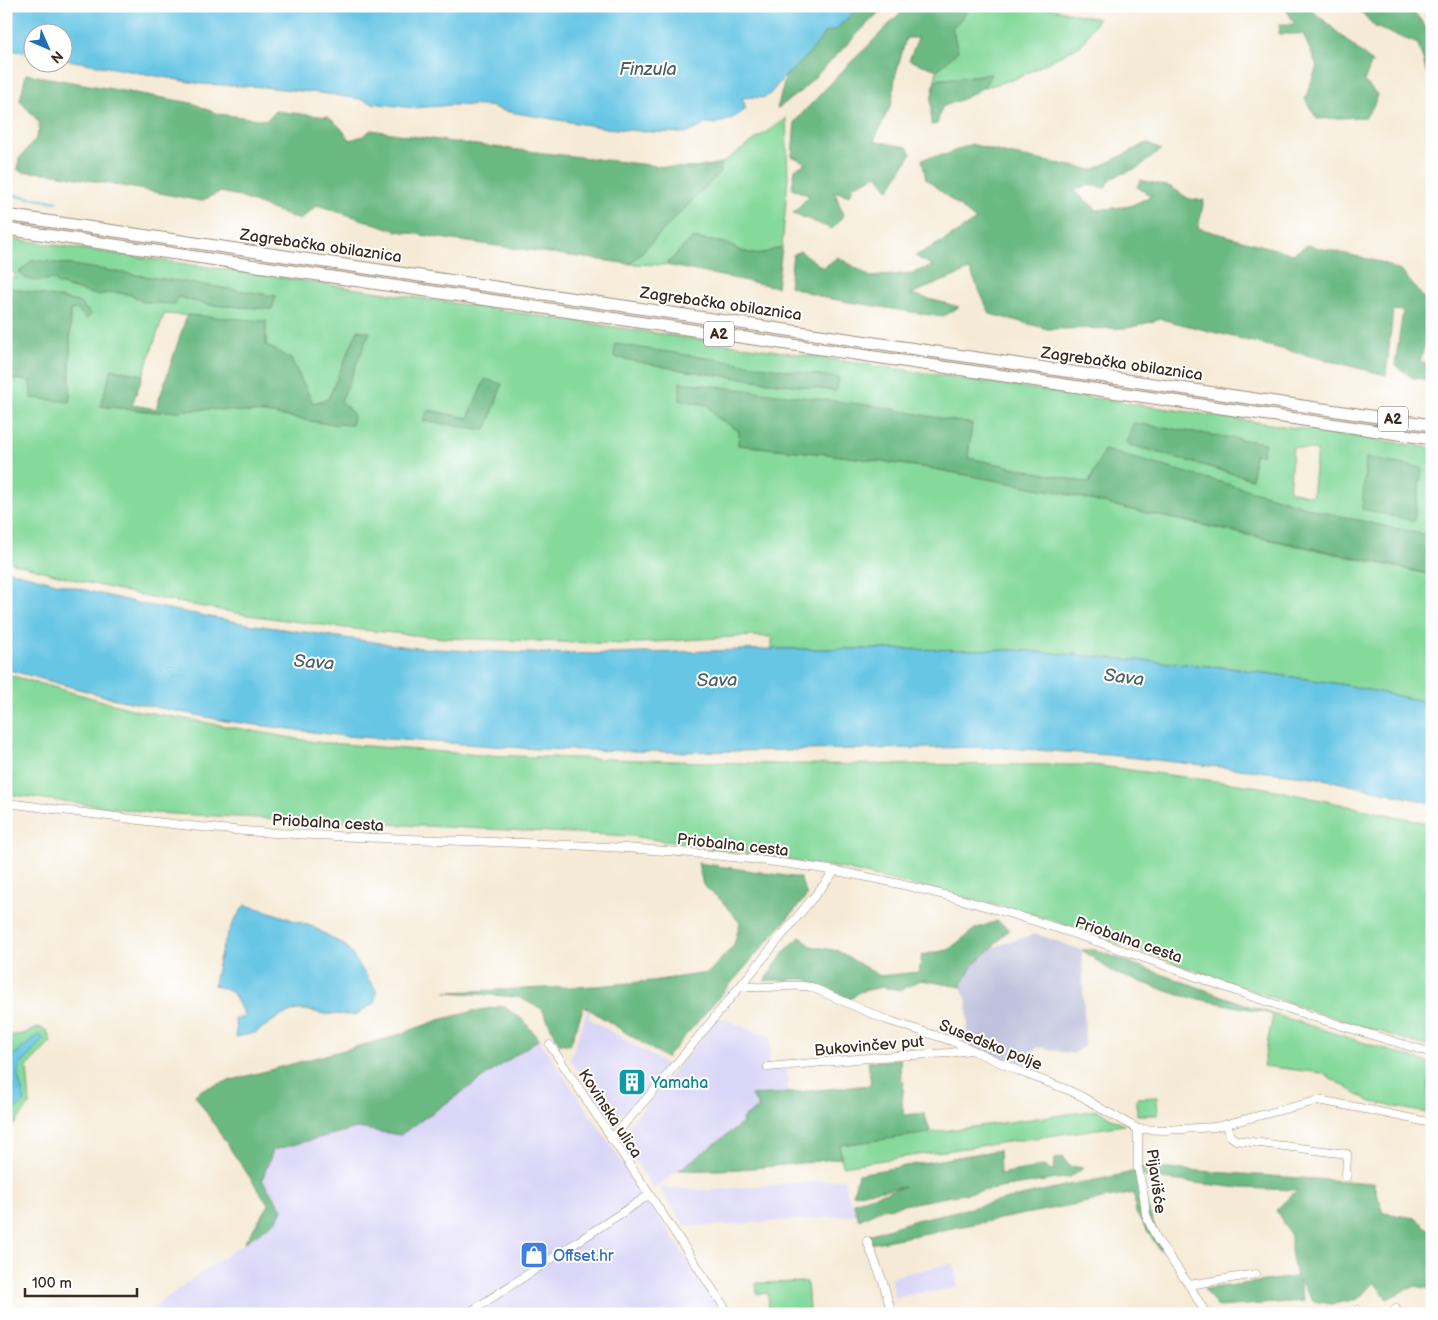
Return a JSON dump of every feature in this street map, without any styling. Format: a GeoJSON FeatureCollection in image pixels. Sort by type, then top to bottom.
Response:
{"type":"FeatureCollection","features":[{"type":"Feature","properties":{"kind":"highway","name":"Zagrebačka obilaznica"},"geometry":{"type":"LineString","coordinates":[[6,215],[1432,425]]}},
{"type":"Feature","properties":{"kind":"highway","name":"Zagrebačka obilaznica"},"geometry":{"type":"LineString","coordinates":[[6,229],[1432,439]]}},
{"type":"Feature","properties":{"kind":"street","name":"Priobalna cesta"},"geometry":{"type":"LineString","coordinates":[[6,803],[152,822],[272,833],[647,849],[765,860],[835,871],[993,908],[1116,948],[1298,1012],[1432,1053]]}},
{"type":"Feature","properties":{"kind":"street"},"geometry":{"type":"LineString","coordinates":[[611,1139],[655,1090],[742,986],[835,871]]}},
{"type":"Feature","properties":{"kind":"street","name":"Susedsko polje"},"geometry":{"type":"LineString","coordinates":[[742,986],[756,988],[800,985],[811,987],[884,1019],[952,1041],[1021,1072],[1076,1093],[1138,1129],[1191,1129],[1227,1124],[1316,1101],[1341,1104],[1432,1123]]}},
{"type":"Feature","properties":{"kind":"street","name":"Kovinska ulica"},"geometry":{"type":"LineString","coordinates":[[550,1046],[729,1314]]}},
{"type":"Feature","properties":{"kind":"street","name":"Bukovinčev put"},"geometry":{"type":"LineString","coordinates":[[768,1067],[972,1050]]}},
{"type":"Feature","properties":{"kind":"street"},"geometry":{"type":"LineString","coordinates":[[1227,1124],[1230,1136],[1236,1140],[1347,1154],[1346,1177]]}},
{"type":"Feature","properties":{"kind":"street","name":"Pijavišće"},"geometry":{"type":"LineString","coordinates":[[1138,1129],[1138,1168],[1146,1215],[1157,1239],[1189,1285],[1206,1314]]}},
{"type":"Feature","properties":{"kind":"street"},"geometry":{"type":"LineString","coordinates":[[467,1314],[649,1195]]}},
{"type":"Feature","properties":{"kind":"street"},"geometry":{"type":"LineString","coordinates":[[868,1241],[884,1282],[892,1314]]}},
{"type":"Feature","properties":{"kind":"street"},"geometry":{"type":"LineString","coordinates":[[1189,1285],[1256,1274]]}},
{"type":"Feature","properties":{"kind":"shaded area"},"geometry":{"type":"Polygon","coordinates":[[[1036,934],[1082,950],[1085,1045],[1073,1054],[1037,1047],[1022,1069],[962,1044],[968,1027],[967,1001],[961,987],[972,966],[993,947],[1036,934]]]}},
{"type":"Feature","properties":{"kind":"shaded area"},"geometry":{"type":"Polygon","coordinates":[[[590,1004],[593,1005],[588,1018],[669,1066],[664,1071],[659,1072],[648,1091],[634,1107],[616,1116],[607,1114],[570,1059],[590,1004]]]}},
{"type":"Feature","properties":{"kind":"shaded area"},"geometry":{"type":"Polygon","coordinates":[[[719,1017],[761,1034],[771,1036],[768,1067],[787,1064],[788,1093],[752,1095],[759,1106],[742,1119],[743,1122],[654,1189],[621,1140],[622,1133],[719,1017]]]}},
{"type":"Feature","properties":{"kind":"shaded area"},"geometry":{"type":"Polygon","coordinates":[[[539,1039],[724,1314],[145,1314],[277,1220],[282,1209],[262,1180],[273,1150],[357,1128],[400,1135],[539,1039]]]}},
{"type":"Feature","properties":{"kind":"shaded area"},"geometry":{"type":"Polygon","coordinates":[[[844,1179],[846,1192],[857,1214],[705,1226],[686,1226],[662,1193],[660,1187],[713,1190],[844,1179]]]}},
{"type":"Feature","properties":{"kind":"shaded area"},"geometry":{"type":"Polygon","coordinates":[[[954,1263],[958,1287],[895,1298],[890,1277],[954,1263]]]}},
{"type":"Feature","properties":{"kind":"green space"},"geometry":{"type":"Polygon","coordinates":[[[860,6],[885,6],[802,90],[777,109],[786,75],[803,60],[824,33],[836,29],[860,6]]]}},
{"type":"Feature","properties":{"kind":"green space"},"geometry":{"type":"Polygon","coordinates":[[[907,6],[973,6],[952,28],[958,51],[937,70],[909,60],[918,38],[906,38],[895,77],[892,102],[874,141],[907,147],[911,154],[889,190],[877,175],[853,186],[850,196],[834,191],[844,215],[832,229],[793,213],[809,196],[792,188],[795,169],[806,163],[792,156],[795,121],[907,6]]]}},
{"type":"Feature","properties":{"kind":"green space"},"geometry":{"type":"Polygon","coordinates":[[[973,6],[1041,6],[1098,19],[1081,45],[1018,78],[982,88],[991,74],[935,80],[937,70],[958,51],[952,28],[973,6]]]}},
{"type":"Feature","properties":{"kind":"green space"},"geometry":{"type":"Polygon","coordinates":[[[1284,6],[1307,6],[1372,62],[1364,81],[1377,94],[1374,105],[1366,117],[1317,119],[1305,99],[1317,66],[1303,34],[1279,34],[1280,24],[1295,24],[1284,6]]]}},
{"type":"Feature","properties":{"kind":"green space"},"geometry":{"type":"Polygon","coordinates":[[[1356,6],[1410,6],[1432,36],[1432,78],[1427,73],[1418,44],[1375,27],[1356,6]]]}},
{"type":"Feature","properties":{"kind":"green space"},"geometry":{"type":"Polygon","coordinates":[[[26,74],[192,103],[218,114],[267,120],[275,111],[328,117],[340,127],[350,140],[363,136],[371,130],[459,143],[666,167],[695,168],[722,163],[719,173],[630,264],[398,231],[317,205],[300,220],[235,195],[220,192],[201,201],[49,173],[24,172],[18,170],[19,159],[35,140],[39,130],[39,122],[20,100],[26,74]]]}},
{"type":"Feature","properties":{"kind":"green space"},"geometry":{"type":"Polygon","coordinates":[[[991,74],[984,87],[965,98],[942,107],[937,124],[931,125],[931,101],[935,80],[991,74]]]}},
{"type":"Feature","properties":{"kind":"green space"},"geometry":{"type":"Polygon","coordinates":[[[786,118],[788,178],[782,247],[764,253],[753,254],[741,251],[725,243],[692,238],[666,265],[630,264],[719,173],[722,163],[786,118]]]}},
{"type":"Feature","properties":{"kind":"green space"},"geometry":{"type":"Polygon","coordinates":[[[1147,143],[1161,150],[1139,167],[1112,178],[1105,188],[1089,185],[1074,191],[1097,210],[1130,206],[1151,196],[1137,187],[1140,180],[1171,187],[1189,199],[1204,200],[1198,228],[1293,254],[1307,245],[1381,262],[1402,272],[1432,308],[1432,319],[1420,362],[1432,365],[1432,380],[1413,378],[1395,365],[1403,311],[1393,310],[1386,375],[1161,319],[1128,328],[1048,329],[990,314],[970,270],[911,294],[959,307],[942,317],[825,298],[789,286],[793,255],[800,251],[823,268],[838,257],[871,277],[911,273],[933,266],[915,256],[976,220],[926,179],[922,159],[947,154],[971,144],[1008,154],[1093,170],[1147,143]]]}},
{"type":"Feature","properties":{"kind":"green space"},"geometry":{"type":"Polygon","coordinates":[[[6,238],[1432,448],[1432,536],[1315,510],[1271,496],[1104,451],[1089,483],[968,458],[972,423],[681,400],[708,405],[715,416],[739,431],[738,445],[827,454],[929,468],[1058,492],[1432,575],[1432,703],[1340,684],[1231,668],[1015,650],[772,649],[772,637],[748,636],[624,644],[443,638],[353,629],[247,615],[144,596],[6,561],[6,378],[30,381],[70,402],[70,310],[76,309],[78,302],[6,287],[6,277],[17,279],[8,265],[6,265],[6,238]],[[33,260],[20,271],[29,280],[53,279],[58,284],[96,295],[114,292],[132,295],[143,302],[175,304],[177,297],[210,305],[272,309],[276,296],[33,260]],[[164,314],[143,375],[112,369],[101,406],[155,412],[212,409],[266,413],[322,423],[352,425],[353,414],[341,401],[369,332],[358,330],[328,399],[313,403],[291,359],[266,345],[266,321],[164,314]],[[615,345],[615,357],[681,370],[836,391],[839,379],[615,345]],[[502,384],[468,418],[428,410],[484,430],[488,425],[502,384]],[[1133,424],[1127,444],[1252,479],[1254,453],[1133,424]],[[1293,447],[1289,491],[1312,496],[1317,451],[1293,447]],[[1366,459],[1414,521],[1422,468],[1366,459]]]}},
{"type":"Feature","properties":{"kind":"green space"},"geometry":{"type":"Polygon","coordinates":[[[692,238],[725,243],[741,251],[753,254],[764,253],[782,247],[777,287],[666,265],[692,238]]]}},
{"type":"Feature","properties":{"kind":"green space"},"geometry":{"type":"Polygon","coordinates":[[[33,260],[276,296],[272,309],[210,305],[178,297],[175,304],[143,302],[132,295],[114,292],[96,295],[58,284],[53,279],[26,279],[20,271],[33,260]]]}},
{"type":"Feature","properties":{"kind":"green space"},"geometry":{"type":"Polygon","coordinates":[[[6,287],[78,302],[92,314],[87,319],[76,309],[70,310],[70,402],[31,398],[30,381],[6,378],[6,287]]]}},
{"type":"Feature","properties":{"kind":"green space"},"geometry":{"type":"Polygon","coordinates":[[[187,315],[266,321],[266,345],[291,359],[313,403],[328,399],[358,330],[370,332],[341,401],[353,414],[352,425],[322,423],[266,413],[211,409],[155,412],[100,406],[112,369],[143,375],[132,405],[156,409],[187,315]]]}},
{"type":"Feature","properties":{"kind":"green space"},"geometry":{"type":"Polygon","coordinates":[[[615,344],[839,378],[836,391],[681,370],[614,357],[615,344]]]}},
{"type":"Feature","properties":{"kind":"green space"},"geometry":{"type":"Polygon","coordinates":[[[485,379],[502,384],[485,430],[423,421],[428,410],[468,418],[485,379]]]}},
{"type":"Feature","properties":{"kind":"green space"},"geometry":{"type":"Polygon","coordinates":[[[680,382],[875,406],[972,424],[968,458],[1089,483],[1104,450],[1315,510],[1432,536],[1432,575],[1058,492],[929,468],[827,454],[738,445],[739,431],[715,416],[708,405],[680,400],[680,382]]]}},
{"type":"Feature","properties":{"kind":"green space"},"geometry":{"type":"Polygon","coordinates":[[[1133,423],[1265,443],[1262,455],[1254,454],[1252,479],[1127,444],[1133,423]]]}},
{"type":"Feature","properties":{"kind":"green space"},"geometry":{"type":"Polygon","coordinates":[[[1366,458],[1422,468],[1414,521],[1362,509],[1366,458]]]}},
{"type":"Feature","properties":{"kind":"green space"},"geometry":{"type":"Polygon","coordinates":[[[6,674],[135,710],[315,742],[482,755],[774,764],[1092,765],[1261,787],[1432,824],[1432,1048],[1300,1007],[1033,914],[845,869],[632,836],[154,813],[6,794],[6,674]]]}},
{"type":"Feature","properties":{"kind":"green space"},"geometry":{"type":"Polygon","coordinates":[[[698,863],[800,878],[807,896],[666,1058],[584,1006],[570,1045],[559,1043],[542,1009],[518,997],[446,992],[596,986],[708,973],[734,945],[740,923],[721,900],[703,885],[698,863]]]}},
{"type":"Feature","properties":{"kind":"green space"},"geometry":{"type":"Polygon","coordinates":[[[997,921],[1009,929],[972,966],[961,987],[921,980],[901,990],[881,987],[859,992],[846,1003],[806,979],[764,981],[786,950],[801,936],[811,946],[838,951],[880,976],[919,972],[922,955],[948,950],[975,929],[997,921]]]}},
{"type":"Feature","properties":{"kind":"green space"},"geometry":{"type":"Polygon","coordinates":[[[1082,950],[1095,950],[1272,1014],[1179,995],[1114,973],[1082,950]]]}},
{"type":"Feature","properties":{"kind":"green space"},"geometry":{"type":"Polygon","coordinates":[[[503,1006],[523,1020],[539,1039],[400,1135],[357,1128],[273,1150],[262,1180],[282,1209],[277,1220],[244,1243],[269,1205],[195,1095],[203,1089],[232,1080],[389,1038],[439,1020],[503,1006]]]}},
{"type":"Feature","properties":{"kind":"green space"},"geometry":{"type":"Polygon","coordinates":[[[1273,1014],[1432,1064],[1427,1097],[1432,1114],[1371,1102],[1322,1073],[1263,1066],[1273,1014]]]}},
{"type":"Feature","properties":{"kind":"green space"},"geometry":{"type":"Polygon","coordinates":[[[39,1027],[47,1031],[51,1042],[27,1067],[30,1104],[15,1124],[6,1124],[6,1036],[23,1034],[39,1027]]]}},
{"type":"Feature","properties":{"kind":"green space"},"geometry":{"type":"Polygon","coordinates":[[[900,1059],[901,1081],[904,1081],[902,1104],[904,1115],[924,1113],[931,1133],[840,1145],[841,1158],[740,1169],[679,1170],[743,1123],[742,1119],[759,1107],[751,1095],[871,1085],[868,1062],[900,1059]]]}},
{"type":"Feature","properties":{"kind":"green space"},"geometry":{"type":"Polygon","coordinates":[[[1157,1097],[1158,1115],[1137,1115],[1137,1098],[1157,1097]]]}},
{"type":"Feature","properties":{"kind":"green space"},"geometry":{"type":"Polygon","coordinates":[[[1097,1110],[1124,1125],[842,1166],[840,1145],[1097,1110]]]}},
{"type":"Feature","properties":{"kind":"green space"},"geometry":{"type":"Polygon","coordinates":[[[999,1150],[1000,1174],[1043,1166],[1054,1171],[1055,1159],[1063,1157],[1069,1166],[1084,1168],[1070,1177],[882,1209],[859,1220],[853,1202],[904,1187],[853,1194],[858,1174],[999,1150]]]}},
{"type":"Feature","properties":{"kind":"green space"},"geometry":{"type":"Polygon","coordinates":[[[1141,1167],[1373,1183],[1384,1213],[1415,1218],[1432,1232],[1432,1289],[1413,1286],[1387,1299],[1374,1282],[1358,1299],[1332,1304],[1313,1301],[1298,1279],[1304,1301],[1218,1307],[1204,1289],[1296,1277],[1291,1251],[1291,1236],[1276,1210],[1297,1190],[1240,1188],[1144,1177],[1141,1167]]]}},
{"type":"Feature","properties":{"kind":"green space"},"geometry":{"type":"Polygon","coordinates":[[[1137,1171],[1155,1228],[1168,1252],[1159,1249],[1136,1213],[1134,1193],[870,1244],[868,1235],[916,1220],[1137,1171]]]}},
{"type":"Feature","properties":{"kind":"green space"},"geometry":{"type":"Polygon","coordinates":[[[807,1282],[809,1311],[769,1314],[768,1293],[757,1294],[756,1283],[807,1282]]]}},
{"type":"Feature","properties":{"kind":"water","name":"Finzula"},"geometry":{"type":"Polygon","coordinates":[[[6,6],[860,6],[836,29],[824,33],[803,60],[786,75],[769,95],[762,98],[742,98],[745,110],[731,119],[715,124],[706,123],[697,129],[685,133],[606,128],[504,111],[489,106],[452,105],[413,108],[372,103],[360,99],[327,94],[264,87],[201,84],[72,61],[72,22],[22,22],[22,52],[6,49],[6,6]]]}},
{"type":"Feature","properties":{"kind":"water","name":"Sava"},"geometry":{"type":"Polygon","coordinates":[[[6,570],[142,604],[248,624],[408,647],[527,653],[614,654],[772,649],[1015,650],[1231,668],[1340,684],[1432,703],[1432,803],[1314,777],[1108,755],[993,747],[676,752],[538,749],[344,736],[226,721],[115,699],[6,669],[6,570]]]}},
{"type":"Feature","properties":{"kind":"water"},"geometry":{"type":"Polygon","coordinates":[[[245,905],[313,927],[346,946],[376,990],[375,1003],[355,1015],[324,1014],[297,1010],[280,1016],[255,1033],[236,1037],[235,1019],[245,1017],[233,993],[214,985],[224,943],[233,923],[245,905]]]}},
{"type":"Feature","properties":{"kind":"water"},"geometry":{"type":"Polygon","coordinates":[[[39,1035],[43,1039],[20,1066],[18,1078],[25,1101],[10,1114],[6,1115],[6,1060],[39,1035]]]}},
{"type":"Feature","properties":{"kind":"waterway"},"geometry":{"type":"LineString","coordinates":[[6,194],[57,202]]}},
{"type":"Feature","properties":{"kind":"place","name":"Yamaha"},"geometry":{"type":"Point","coordinates":[632,1082]}},
{"type":"Feature","properties":{"kind":"place","name":"Offset.hr"},"geometry":{"type":"Point","coordinates":[534,1255]}}]}
